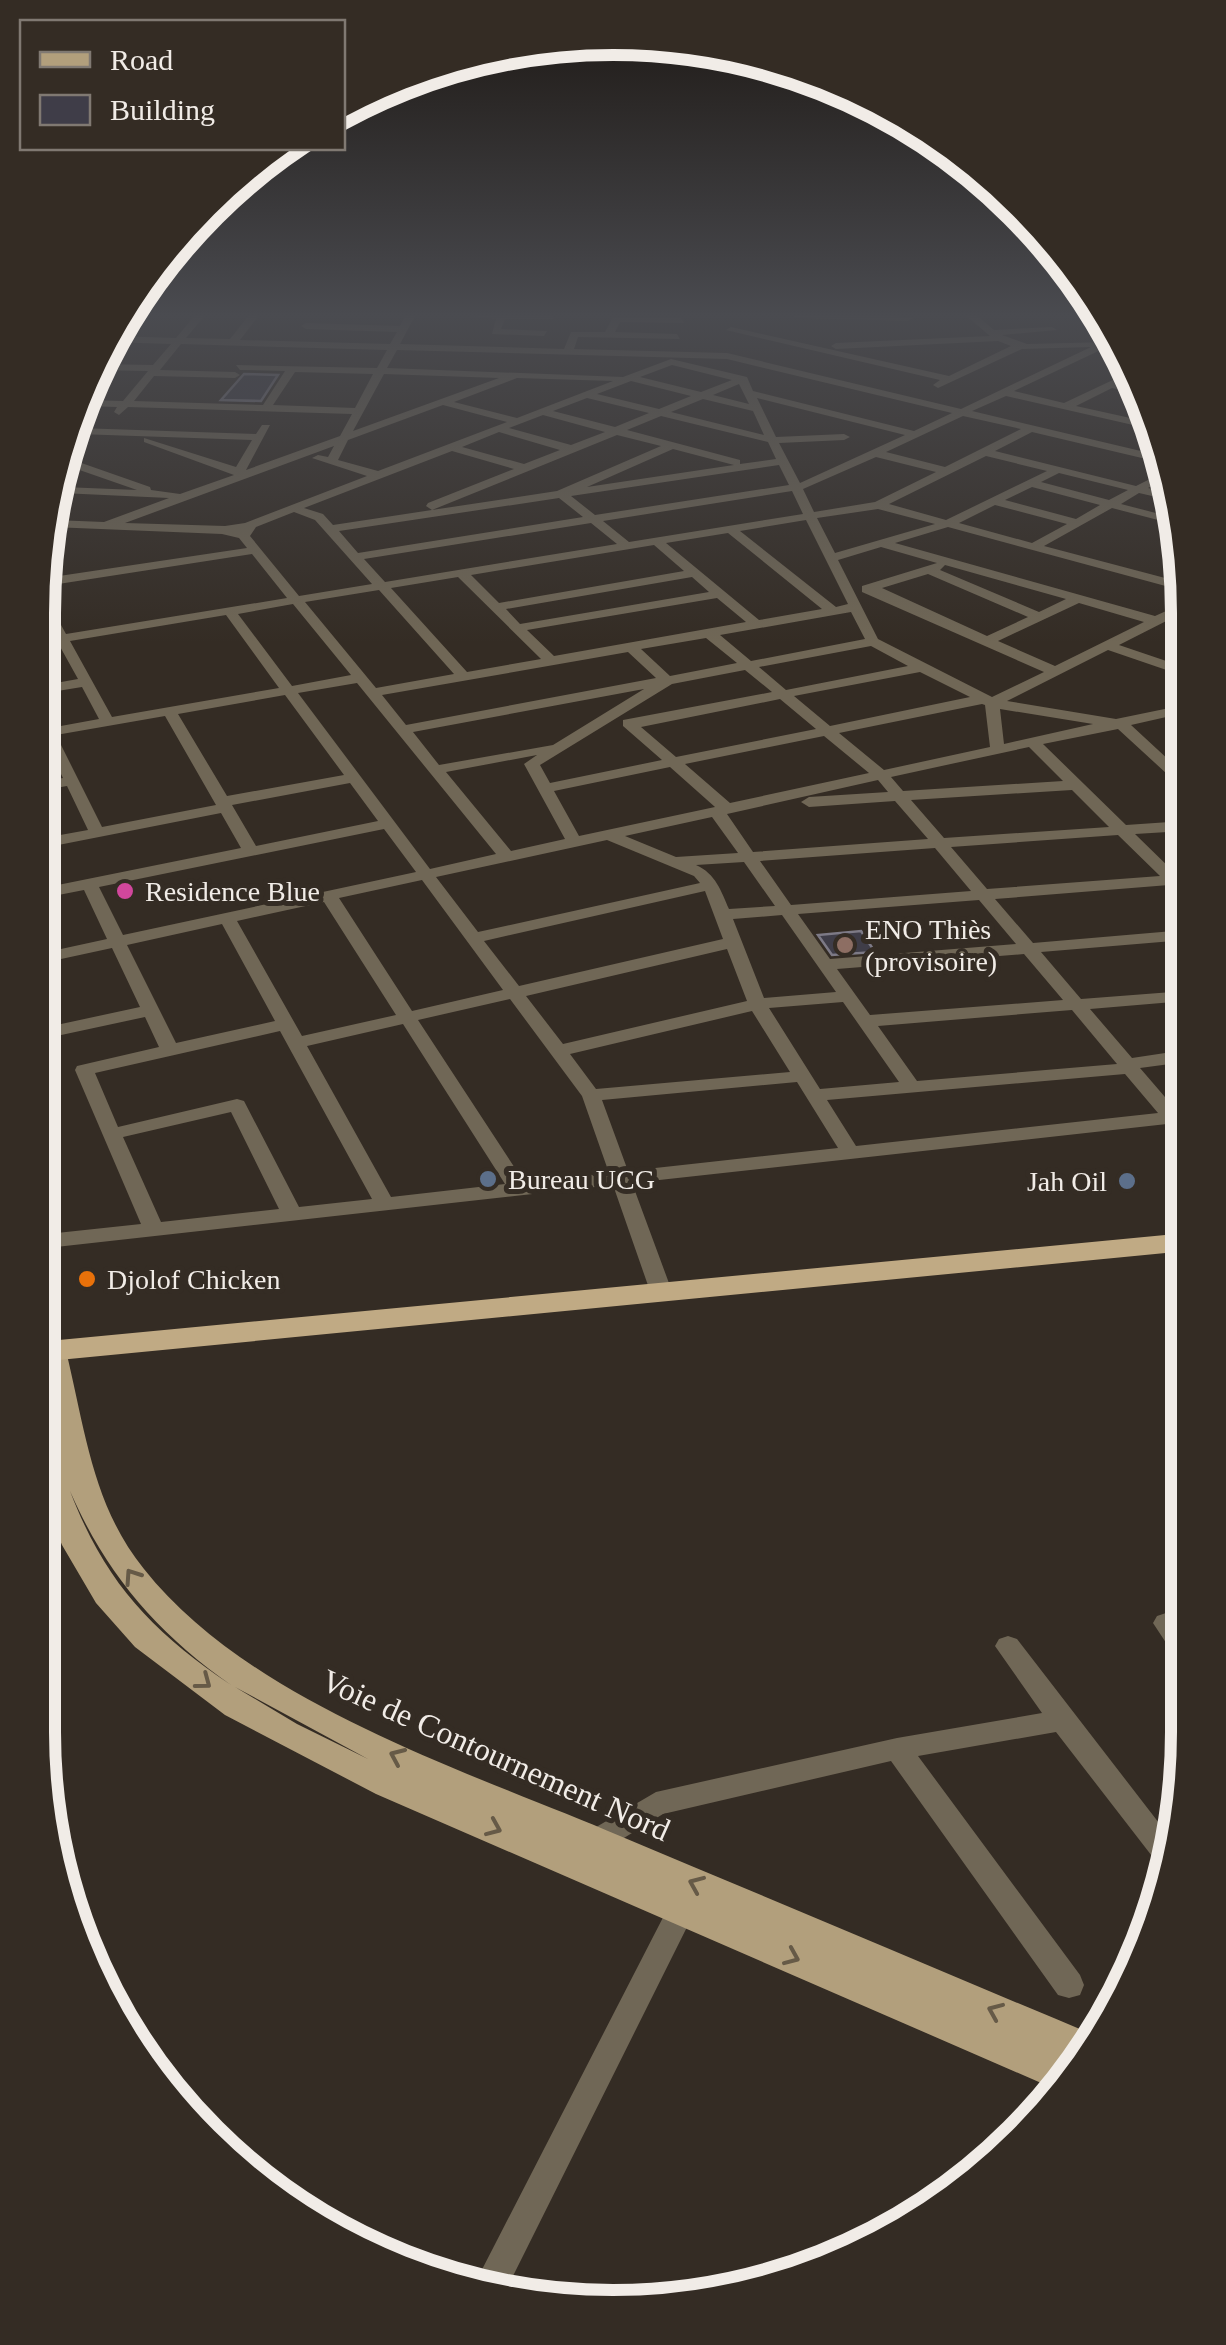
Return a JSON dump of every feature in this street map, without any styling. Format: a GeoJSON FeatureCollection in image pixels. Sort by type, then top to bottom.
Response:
{"type":"FeatureCollection","features":[{"type":"Feature","properties":{"kind":"highway"},"geometry":{"type":"LineString","coordinates":[[55,1352],[214,1346],[356,1324],[1171,1243]]}},
{"type":"Feature","properties":{"kind":"main road","name":"Voie de Contournement Nord"},"geometry":{"type":"LineString","coordinates":[[55,1390],[80,1478],[134,1582],[176,1626],[240,1677],[340,1745],[682,1909],[1056,2072]]}},
{"type":"Feature","properties":{"kind":"main road","name":"Voie de Contournement Nord"},"geometry":{"type":"LineString","coordinates":[[55,1485],[75,1543],[106,1596],[146,1639],[224,1697],[596,1841],[1075,2045]]}},
{"type":"Feature","properties":{"kind":"street"},"geometry":{"type":"LineString","coordinates":[[102,432],[109,423]]}},
{"type":"Feature","properties":{"kind":"street"},"geometry":{"type":"LineString","coordinates":[[242,473],[265,423]]}},
{"type":"Feature","properties":{"kind":"street"},"geometry":{"type":"LineString","coordinates":[[330,462],[351,423]]}},
{"type":"Feature","properties":{"kind":"street"},"geometry":{"type":"LineString","coordinates":[[106,526],[384,423]]}},
{"type":"Feature","properties":{"kind":"street"},"geometry":{"type":"LineString","coordinates":[[63,524],[244,530],[514,423]]}},
{"type":"Feature","properties":{"kind":"street"},"geometry":{"type":"LineString","coordinates":[[586,423],[747,465]]}},
{"type":"Feature","properties":{"kind":"street"},"geometry":{"type":"LineString","coordinates":[[402,518],[633,423]]}},
{"type":"Feature","properties":{"kind":"street"},"geometry":{"type":"LineString","coordinates":[[703,423],[772,440],[844,437]]}},
{"type":"Feature","properties":{"kind":"street"},"geometry":{"type":"LineString","coordinates":[[763,423],[873,642],[988,701],[1123,725],[1171,770]]}},
{"type":"Feature","properties":{"kind":"street"},"geometry":{"type":"LineString","coordinates":[[836,423],[859,461]]}},
{"type":"Feature","properties":{"kind":"street"},"geometry":{"type":"LineString","coordinates":[[871,423],[914,434]]}},
{"type":"Feature","properties":{"kind":"street"},"geometry":{"type":"LineString","coordinates":[[55,639],[462,573],[541,544],[593,519],[671,512],[796,488],[937,423]]}},
{"type":"Feature","properties":{"kind":"street"},"geometry":{"type":"LineString","coordinates":[[1012,423],[1148,457]]}},
{"type":"Feature","properties":{"kind":"street"},"geometry":{"type":"LineString","coordinates":[[356,557],[541,544],[627,546],[694,530],[730,529],[878,505],[1032,428]]}},
{"type":"Feature","properties":{"kind":"street"},"geometry":{"type":"LineString","coordinates":[[499,429],[571,449]]}},
{"type":"Feature","properties":{"kind":"street"},"geometry":{"type":"LineString","coordinates":[[86,431],[260,436]]}},
{"type":"Feature","properties":{"kind":"street"},"geometry":{"type":"LineString","coordinates":[[128,432],[242,473]]}},
{"type":"Feature","properties":{"kind":"street"},"geometry":{"type":"LineString","coordinates":[[1118,449],[1141,435]]}},
{"type":"Feature","properties":{"kind":"street"},"geometry":{"type":"LineString","coordinates":[[561,494],[672,446]]}},
{"type":"Feature","properties":{"kind":"street"},"geometry":{"type":"LineString","coordinates":[[452,447],[524,468]]}},
{"type":"Feature","properties":{"kind":"street"},"geometry":{"type":"LineString","coordinates":[[985,452],[1158,495]]}},
{"type":"Feature","properties":{"kind":"street"},"geometry":{"type":"LineString","coordinates":[[302,454],[378,475]]}},
{"type":"Feature","properties":{"kind":"street"},"geometry":{"type":"LineString","coordinates":[[874,454],[947,471]]}},
{"type":"Feature","properties":{"kind":"street"},"geometry":{"type":"LineString","coordinates":[[330,529],[782,460]]}},
{"type":"Feature","properties":{"kind":"street"},"geometry":{"type":"LineString","coordinates":[[75,464],[162,495]]}},
{"type":"Feature","properties":{"kind":"street"},"geometry":{"type":"LineString","coordinates":[[831,558],[947,524],[1056,470]]}},
{"type":"Feature","properties":{"kind":"street"},"geometry":{"type":"LineString","coordinates":[[612,472],[634,482],[671,512]]}},
{"type":"Feature","properties":{"kind":"street"},"geometry":{"type":"LineString","coordinates":[[1033,547],[1155,480]]}},
{"type":"Feature","properties":{"kind":"street"},"geometry":{"type":"LineString","coordinates":[[1030,483],[1162,518]]}},
{"type":"Feature","properties":{"kind":"street"},"geometry":{"type":"LineString","coordinates":[[69,490],[188,496]]}},
{"type":"Feature","properties":{"kind":"street"},"geometry":{"type":"LineString","coordinates":[[84,525],[107,492]]}},
{"type":"Feature","properties":{"kind":"street"},"geometry":{"type":"LineString","coordinates":[[561,494],[627,546]]}},
{"type":"Feature","properties":{"kind":"street"},"geometry":{"type":"LineString","coordinates":[[994,501],[1078,523]]}},
{"type":"Feature","properties":{"kind":"street"},"geometry":{"type":"LineString","coordinates":[[494,504],[541,544]]}},
{"type":"Feature","properties":{"kind":"street"},"geometry":{"type":"LineString","coordinates":[[878,505],[1170,583]]}},
{"type":"Feature","properties":{"kind":"street"},"geometry":{"type":"LineString","coordinates":[[293,508],[319,517],[464,676]]}},
{"type":"Feature","properties":{"kind":"street"},"geometry":{"type":"LineString","coordinates":[[730,529],[833,610]]}},
{"type":"Feature","properties":{"kind":"street"},"geometry":{"type":"LineString","coordinates":[[244,530],[254,550],[508,858]]}},
{"type":"Feature","properties":{"kind":"street"},"geometry":{"type":"LineString","coordinates":[[656,541],[756,624]]}},
{"type":"Feature","properties":{"kind":"street"},"geometry":{"type":"LineString","coordinates":[[884,544],[1157,621]]}},
{"type":"Feature","properties":{"kind":"street"},"geometry":{"type":"LineString","coordinates":[[56,581],[254,550]]}},
{"type":"Feature","properties":{"kind":"street"},"geometry":{"type":"LineString","coordinates":[[1064,568],[1080,560]]}},
{"type":"Feature","properties":{"kind":"street"},"geometry":{"type":"LineString","coordinates":[[372,693],[833,610],[870,588],[950,562]]}},
{"type":"Feature","properties":{"kind":"street"},"geometry":{"type":"LineString","coordinates":[[928,570],[1038,617]]}},
{"type":"Feature","properties":{"kind":"street"},"geometry":{"type":"LineString","coordinates":[[462,573],[551,661]]}},
{"type":"Feature","properties":{"kind":"street"},"geometry":{"type":"LineString","coordinates":[[496,607],[694,573]]}},
{"type":"Feature","properties":{"kind":"street"},"geometry":{"type":"LineString","coordinates":[[1032,586],[1048,577]]}},
{"type":"Feature","properties":{"kind":"street"},"geometry":{"type":"LineString","coordinates":[[870,588],[1052,670]]}},
{"type":"Feature","properties":{"kind":"street"},"geometry":{"type":"LineString","coordinates":[[518,628],[719,594]]}},
{"type":"Feature","properties":{"kind":"street"},"geometry":{"type":"LineString","coordinates":[[987,641],[1078,599]]}},
{"type":"Feature","properties":{"kind":"street"},"geometry":{"type":"LineString","coordinates":[[229,611],[591,1095],[662,1294]]}},
{"type":"Feature","properties":{"kind":"street"},"geometry":{"type":"LineString","coordinates":[[546,788],[988,701],[1171,614]]}},
{"type":"Feature","properties":{"kind":"street"},"geometry":{"type":"LineString","coordinates":[[55,627],[108,722]]}},
{"type":"Feature","properties":{"kind":"street"},"geometry":{"type":"LineString","coordinates":[[709,633],[882,777],[1129,1066],[1171,1109]]}},
{"type":"Feature","properties":{"kind":"street"},"geometry":{"type":"LineString","coordinates":[[402,730],[873,642]]}},
{"type":"Feature","properties":{"kind":"street"},"geometry":{"type":"LineString","coordinates":[[1107,644],[1171,667]]}},
{"type":"Feature","properties":{"kind":"street"},"geometry":{"type":"LineString","coordinates":[[631,647],[668,680]]}},
{"type":"Feature","properties":{"kind":"street"},"geometry":{"type":"LineString","coordinates":[[609,717],[634,724],[922,667]]}},
{"type":"Feature","properties":{"kind":"street"},"geometry":{"type":"LineString","coordinates":[[55,732],[359,678]]}},
{"type":"Feature","properties":{"kind":"street"},"geometry":{"type":"LineString","coordinates":[[575,843],[532,764],[668,680]]}},
{"type":"Feature","properties":{"kind":"street"},"geometry":{"type":"LineString","coordinates":[[55,687],[86,682]]}},
{"type":"Feature","properties":{"kind":"street"},"geometry":{"type":"LineString","coordinates":[[988,701],[998,752]]}},
{"type":"Feature","properties":{"kind":"street"},"geometry":{"type":"LineString","coordinates":[[169,711],[251,852]]}},
{"type":"Feature","properties":{"kind":"street"},"geometry":{"type":"LineString","coordinates":[[55,955],[1171,713]]}},
{"type":"Feature","properties":{"kind":"street"},"geometry":{"type":"LineString","coordinates":[[634,724],[723,811],[750,858],[912,1087]]}},
{"type":"Feature","properties":{"kind":"street"},"geometry":{"type":"LineString","coordinates":[[435,770],[564,744]]}},
{"type":"Feature","properties":{"kind":"street"},"geometry":{"type":"LineString","coordinates":[[1034,744],[1171,875]]}},
{"type":"Feature","properties":{"kind":"street"},"geometry":{"type":"LineString","coordinates":[[55,754],[97,832]]}},
{"type":"Feature","properties":{"kind":"street"},"geometry":{"type":"LineString","coordinates":[[55,841],[354,778]]}},
{"type":"Feature","properties":{"kind":"street"},"geometry":{"type":"LineString","coordinates":[[55,784],[71,781]]}},
{"type":"Feature","properties":{"kind":"street"},"geometry":{"type":"LineString","coordinates":[[748,806],[1077,786]]}},
{"type":"Feature","properties":{"kind":"street"},"geometry":{"type":"LineString","coordinates":[[55,891],[388,824]]}},
{"type":"Feature","properties":{"kind":"street"},"geometry":{"type":"LineString","coordinates":[[678,862],[1171,827]]}},
{"type":"Feature","properties":{"kind":"street"},"geometry":{"type":"LineString","coordinates":[[610,836],[678,862],[700,873],[710,885],[757,1004],[818,1095],[850,1153]]}},
{"type":"Feature","properties":{"kind":"street"},"geometry":{"type":"LineString","coordinates":[[89,884],[170,1050]]}},
{"type":"Feature","properties":{"kind":"street"},"geometry":{"type":"LineString","coordinates":[[474,938],[710,885]]}},
{"type":"Feature","properties":{"kind":"street"},"geometry":{"type":"LineString","coordinates":[[721,915],[1171,885]]}},
{"type":"Feature","properties":{"kind":"street"},"geometry":{"type":"LineString","coordinates":[[329,896],[518,1189]]}},
{"type":"Feature","properties":{"kind":"street"},"geometry":{"type":"LineString","coordinates":[[227,918],[386,1204]]}},
{"type":"Feature","properties":{"kind":"street"},"geometry":{"type":"LineString","coordinates":[[826,965],[1171,936]]}},
{"type":"Feature","properties":{"kind":"street"},"geometry":{"type":"LineString","coordinates":[[296,1044],[730,943]]}},
{"type":"Feature","properties":{"kind":"street"},"geometry":{"type":"LineString","coordinates":[[558,1051],[757,1004],[848,996]]}},
{"type":"Feature","properties":{"kind":"street"},"geometry":{"type":"LineString","coordinates":[[866,1021],[1171,997]]}},
{"type":"Feature","properties":{"kind":"street"},"geometry":{"type":"LineString","coordinates":[[55,1031],[151,1010]]}},
{"type":"Feature","properties":{"kind":"street"},"geometry":{"type":"LineString","coordinates":[[154,1230],[84,1070],[286,1024]]}},
{"type":"Feature","properties":{"kind":"street"},"geometry":{"type":"LineString","coordinates":[[818,1095],[1129,1066],[1171,1058]]}},
{"type":"Feature","properties":{"kind":"street"},"geometry":{"type":"LineString","coordinates":[[591,1095],[805,1076]]}},
{"type":"Feature","properties":{"kind":"street"},"geometry":{"type":"LineString","coordinates":[[112,1134],[237,1105],[292,1214]]}},
{"type":"Feature","properties":{"kind":"street"},"geometry":{"type":"LineString","coordinates":[[55,1240],[1171,1118]]}},
{"type":"Feature","properties":{"kind":"street"},"geometry":{"type":"LineString","coordinates":[[1166,1623],[1171,1630]]}},
{"type":"Feature","properties":{"kind":"street"},"geometry":{"type":"LineString","coordinates":[[1008,1646],[1160,1842]]}},
{"type":"Feature","properties":{"kind":"street"},"geometry":{"type":"LineString","coordinates":[[596,1841],[656,1804],[897,1750],[1062,1720]]}},
{"type":"Feature","properties":{"kind":"street"},"geometry":{"type":"LineString","coordinates":[[897,1750],[1069,1985]]}},
{"type":"Feature","properties":{"kind":"street"},"geometry":{"type":"LineString","coordinates":[[495,2277],[682,1909]]}},
{"type":"Feature","properties":{"kind":"building","name":"ENO Thiès (provisoire)"},"geometry":{"type":"Polygon","coordinates":[[[861,931],[875,952],[832,955],[818,935],[861,931]]]}},
{"type":"Feature","properties":{"kind":"place","name":"Residence Blue"},"geometry":{"type":"Point","coordinates":[125,891]}},
{"type":"Feature","properties":{"kind":"place","name":"ENO Thiès (provisoire)"},"geometry":{"type":"Point","coordinates":[845,945]}},
{"type":"Feature","properties":{"kind":"place","name":"Bureau UCG"},"geometry":{"type":"Point","coordinates":[488,1179]}},
{"type":"Feature","properties":{"kind":"place","name":"Jah Oil"},"geometry":{"type":"Point","coordinates":[1127,1181]}},
{"type":"Feature","properties":{"kind":"place","name":"Djolof Chicken"},"geometry":{"type":"Point","coordinates":[87,1279]}}]}
